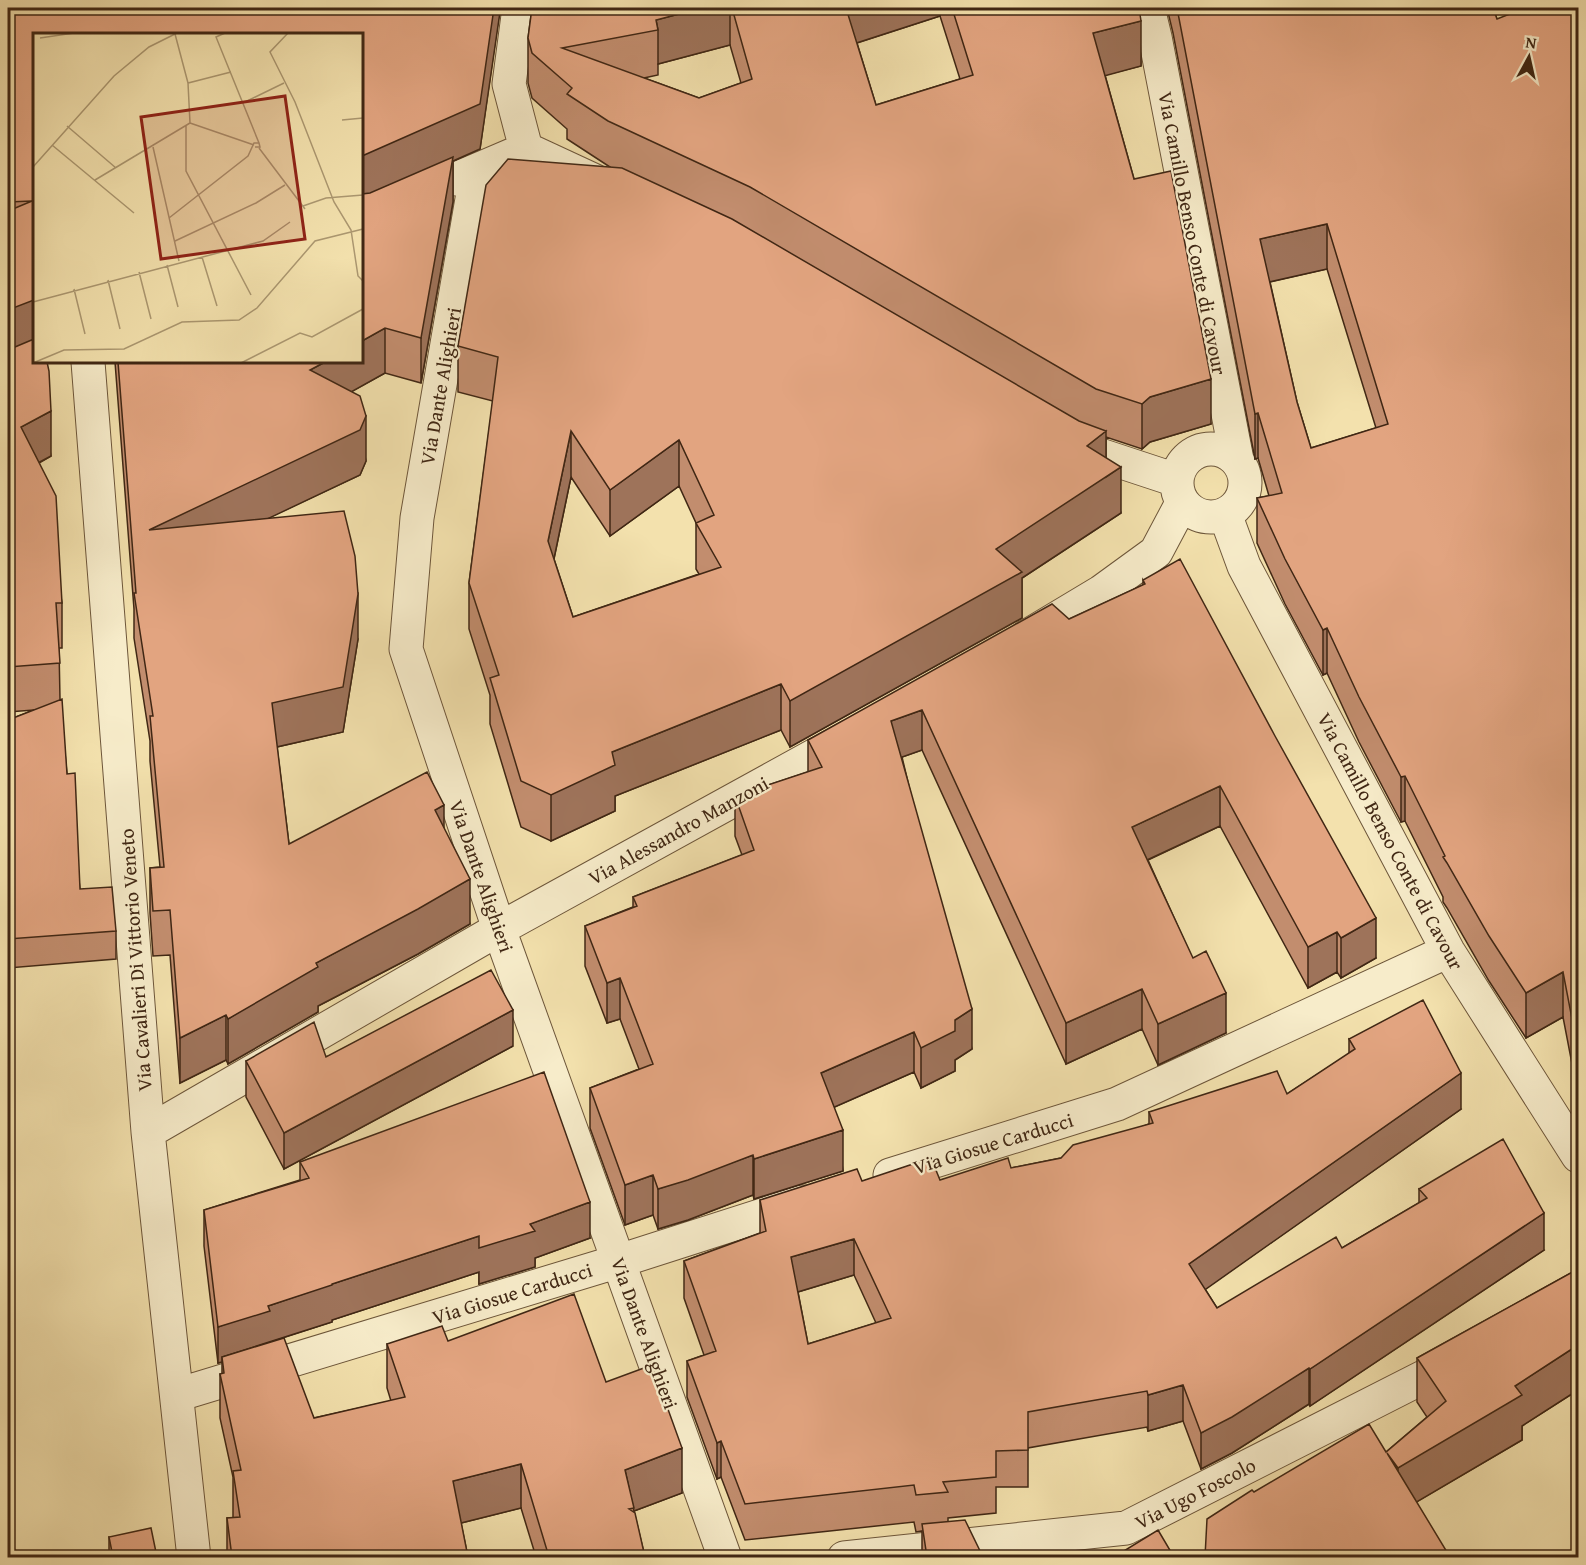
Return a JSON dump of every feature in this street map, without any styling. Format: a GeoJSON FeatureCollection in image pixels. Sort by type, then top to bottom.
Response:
{"type":"FeatureCollection","features":[{"type":"Feature","properties":{"kind":"street"},"geometry":{"type":"LineString","coordinates":[[519,8],[509,84],[526,149]]}},
{"type":"Feature","properties":{"kind":"street","name":"Via Camillo Benso Conte di Cavour"},"geometry":{"type":"LineString","coordinates":[[1148,8],[1237,460]]}},
{"type":"Feature","properties":{"kind":"street"},"geometry":{"type":"LineString","coordinates":[[425,193],[526,149],[622,194]]}},
{"type":"Feature","properties":{"kind":"street","name":"Via Dante Alighieri"},"geometry":{"type":"LineString","coordinates":[[477,170],[417,518],[406,649],[499,929],[725,1557]]}},
{"type":"Feature","properties":{"kind":"street","name":"Via Cavalieri Di Vittorio Veneto"},"geometry":{"type":"LineString","coordinates":[[88,363],[148,1132],[194,1557]]}},
{"type":"Feature","properties":{"kind":"street"},"geometry":{"type":"LineString","coordinates":[[999,653],[1101,592],[1156,552],[1179,491],[1179,468],[1195,451],[1207,448],[1229,453],[1243,469],[1245,490],[1234,509],[1214,518],[1202,516],[1191,511],[1179,491],[1088,451],[1037,421]]}},
{"type":"Feature","properties":{"kind":"street","name":"Via Camillo Benso Conte di Cavour"},"geometry":{"type":"LineString","coordinates":[[1225,514],[1244,566],[1448,951],[1578,1156]]}},
{"type":"Feature","properties":{"kind":"street","name":"Via Alessandro Manzoni"},"geometry":{"type":"LineString","coordinates":[[148,1132],[499,929],[874,722]]}},
{"type":"Feature","properties":{"kind":"street","name":"Via Giosue Carducci"},"geometry":{"type":"LineString","coordinates":[[868,1182],[1117,1104],[1448,951]]}},
{"type":"Feature","properties":{"kind":"street","name":"Via Giosue Carducci"},"geometry":{"type":"LineString","coordinates":[[177,1395],[834,1193]]}},
{"type":"Feature","properties":{"kind":"street","name":"Via Ugo Foscolo"},"geometry":{"type":"LineString","coordinates":[[844,1557],[1126,1528],[1453,1362]]}},
{"type":"Feature","properties":{"kind":"building"},"geometry":{"type":"Polygon","coordinates":[[[8,8],[494,8],[480,104],[363,156],[363,33],[33,33],[33,300],[8,310],[8,211],[32,201],[8,202],[8,8]]]}},
{"type":"Feature","properties":{"kind":"building"},"geometry":{"type":"Polygon","coordinates":[[[532,8],[702,8],[656,20],[658,30],[562,48],[699,98],[752,79],[732,8],[846,8],[876,105],[973,75],[952,8],[1139,8],[1141,21],[1093,33],[1134,179],[1171,171],[1211,379],[1150,397],[1142,404],[1096,389],[750,187],[608,121],[567,94],[572,88],[532,53],[528,38],[532,8]]]}},
{"type":"Feature","properties":{"kind":"building"},"geometry":{"type":"Polygon","coordinates":[[[1177,8],[1493,8],[1497,19],[1525,8],[1578,8],[1578,1050],[1563,972],[1526,993],[1489,936],[1443,857],[1445,856],[1405,776],[1401,777],[1359,697],[1327,628],[1323,630],[1285,559],[1257,498],[1282,493],[1258,413],[1255,414],[1177,8]],[[1327,224],[1260,239],[1297,402],[1311,448],[1388,424],[1327,224]]]}},
{"type":"Feature","properties":{"kind":"building"},"geometry":{"type":"Polygon","coordinates":[[[453,157],[421,338],[385,328],[363,340],[363,194],[370,193],[453,157]]]}},
{"type":"Feature","properties":{"kind":"building"},"geometry":{"type":"Polygon","coordinates":[[[508,159],[622,168],[732,219],[1079,421],[1106,431],[1087,446],[1121,467],[996,549],[1022,572],[790,701],[781,684],[612,752],[615,765],[551,795],[521,781],[490,678],[499,675],[469,583],[498,357],[458,346],[486,185],[508,159]],[[571,431],[548,541],[573,617],[721,567],[696,523],[714,515],[679,440],[610,490],[571,431]]]}},
{"type":"Feature","properties":{"kind":"building"},"geometry":{"type":"Polygon","coordinates":[[[33,339],[33,363],[47,363],[49,371],[51,411],[21,427],[56,496],[62,603],[56,603],[60,663],[8,667],[8,348],[33,339]]]}},
{"type":"Feature","properties":{"kind":"building"},"geometry":{"type":"Polygon","coordinates":[[[118,363],[323,363],[310,370],[360,396],[366,416],[360,430],[149,530],[344,511],[355,556],[358,594],[343,687],[272,703],[289,844],[427,772],[444,805],[435,810],[470,879],[316,963],[318,967],[228,1019],[226,1015],[180,1038],[170,910],[153,911],[150,868],[164,867],[150,716],[153,716],[134,593],[136,593],[118,363]]]}},
{"type":"Feature","properties":{"kind":"building"},"geometry":{"type":"Polygon","coordinates":[[[1180,559],[1376,918],[1341,938],[1337,932],[1308,947],[1220,786],[1132,827],[1193,958],[1206,951],[1226,993],[1158,1024],[1142,989],[1066,1023],[922,710],[891,721],[972,1009],[955,1020],[955,1031],[921,1048],[914,1032],[821,1073],[843,1130],[754,1159],[753,1155],[658,1189],[653,1175],[625,1185],[590,1088],[653,1064],[620,978],[607,983],[585,926],[637,906],[633,897],[754,850],[735,796],[822,767],[808,740],[1052,604],[1069,619],[1145,584],[1143,580],[1180,559]]]}},
{"type":"Feature","properties":{"kind":"building"},"geometry":{"type":"Polygon","coordinates":[[[62,699],[67,774],[75,773],[80,889],[112,887],[116,931],[8,939],[8,720],[62,699]]]}},
{"type":"Feature","properties":{"kind":"building"},"geometry":{"type":"Polygon","coordinates":[[[491,970],[513,1010],[284,1133],[246,1061],[314,1022],[326,1057],[491,970]]]}},
{"type":"Feature","properties":{"kind":"building"},"geometry":{"type":"Polygon","coordinates":[[[1423,1000],[1461,1073],[1189,1264],[1217,1308],[1336,1237],[1342,1248],[1427,1198],[1419,1189],[1503,1139],[1544,1213],[1310,1369],[1232,1417],[1201,1433],[1183,1385],[1148,1395],[1147,1391],[1028,1412],[1028,1450],[996,1451],[996,1477],[943,1482],[948,1492],[916,1495],[914,1485],[745,1504],[721,1441],[717,1443],[687,1361],[716,1351],[684,1261],[766,1231],[760,1200],[857,1169],[862,1181],[931,1158],[940,1180],[1008,1158],[1011,1168],[1061,1158],[1073,1145],[1153,1123],[1149,1112],[1277,1071],[1287,1094],[1355,1049],[1349,1039],[1423,1000]],[[854,1239],[791,1257],[808,1344],[891,1318],[854,1239]]]}},
{"type":"Feature","properties":{"kind":"building"},"geometry":{"type":"Polygon","coordinates":[[[544,1072],[590,1202],[530,1224],[535,1231],[479,1248],[479,1236],[268,1306],[270,1311],[218,1327],[204,1210],[309,1178],[300,1162],[544,1072]]]}},
{"type":"Feature","properties":{"kind":"building"},"geometry":{"type":"Polygon","coordinates":[[[1578,1269],[1578,1345],[1515,1386],[1522,1395],[1398,1468],[1387,1453],[1450,1557],[1205,1557],[1207,1519],[1252,1490],[1254,1492],[1369,1424],[1386,1452],[1446,1401],[1417,1358],[1578,1269]]]}},
{"type":"Feature","properties":{"kind":"building"},"geometry":{"type":"Polygon","coordinates":[[[574,1294],[606,1382],[652,1365],[682,1448],[625,1470],[634,1508],[629,1509],[635,1513],[645,1557],[549,1557],[521,1464],[453,1481],[468,1557],[232,1557],[227,1518],[240,1517],[233,1471],[241,1470],[220,1374],[224,1373],[222,1357],[284,1338],[314,1418],[405,1397],[387,1344],[442,1326],[448,1341],[574,1294]]]}},
{"type":"Feature","properties":{"kind":"building"},"geometry":{"type":"Polygon","coordinates":[[[965,1520],[983,1557],[927,1557],[922,1524],[965,1520]]]}},
{"type":"Feature","properties":{"kind":"building"},"geometry":{"type":"Polygon","coordinates":[[[151,1528],[157,1557],[113,1557],[109,1537],[151,1528]]]}},
{"type":"Feature","properties":{"kind":"building"},"geometry":{"type":"Polygon","coordinates":[[[1158,1530],[1174,1557],[1114,1557],[1158,1530]]]}},
{"type":"Feature","properties":{"kind":"building"},"geometry":{"type":"Polygon","coordinates":[[[8,1541],[21,1557],[8,1557],[8,1541]]]}}]}
